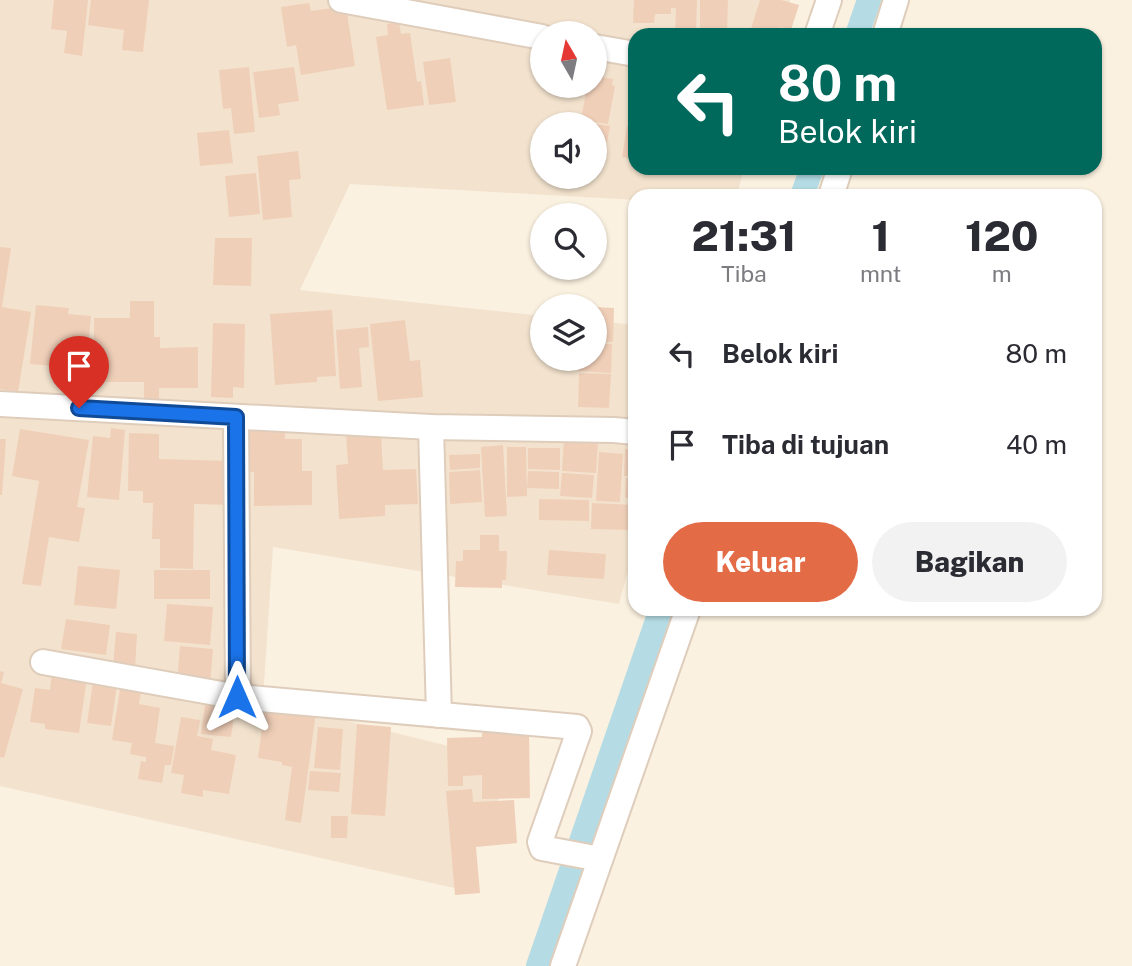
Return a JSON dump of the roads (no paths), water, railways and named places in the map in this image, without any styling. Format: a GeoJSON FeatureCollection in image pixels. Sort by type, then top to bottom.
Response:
{"type":"FeatureCollection","features":[{"type":"Feature","properties":{"kind":"street"},"geometry":{"type":"LineString","coordinates":[[341,0],[530,35]]}},
{"type":"Feature","properties":{"kind":"street"},"geometry":{"type":"LineString","coordinates":[[819,28],[829,0]]}},
{"type":"Feature","properties":{"kind":"street"},"geometry":{"type":"LineString","coordinates":[[887,28],[896,0]]}},
{"type":"Feature","properties":{"kind":"street"},"geometry":{"type":"LineString","coordinates":[[607,49],[628,53]]}},
{"type":"Feature","properties":{"kind":"street"},"geometry":{"type":"LineString","coordinates":[[0,404],[431,427],[628,431]]}},
{"type":"Feature","properties":{"kind":"street"},"geometry":{"type":"LineString","coordinates":[[236,417],[237,697]]}},
{"type":"Feature","properties":{"kind":"street"},"geometry":{"type":"LineString","coordinates":[[431,427],[439,715]]}},
{"type":"Feature","properties":{"kind":"street"},"geometry":{"type":"LineString","coordinates":[[562,966],[592,858],[685,616]]}},
{"type":"Feature","properties":{"kind":"street"},"geometry":{"type":"LineString","coordinates":[[43,662],[237,697],[577,727],[579,728],[540,842],[542,848],[592,858]]}},
{"type":"Feature","properties":{"kind":"waterway"},"geometry":{"type":"LineString","coordinates":[[859,28],[869,0]]}},
{"type":"Feature","properties":{"kind":"waterway"},"geometry":{"type":"LineString","coordinates":[[804,189],[810,175]]}},
{"type":"Feature","properties":{"kind":"waterway"},"geometry":{"type":"LineString","coordinates":[[538,966],[659,616]]}}]}
